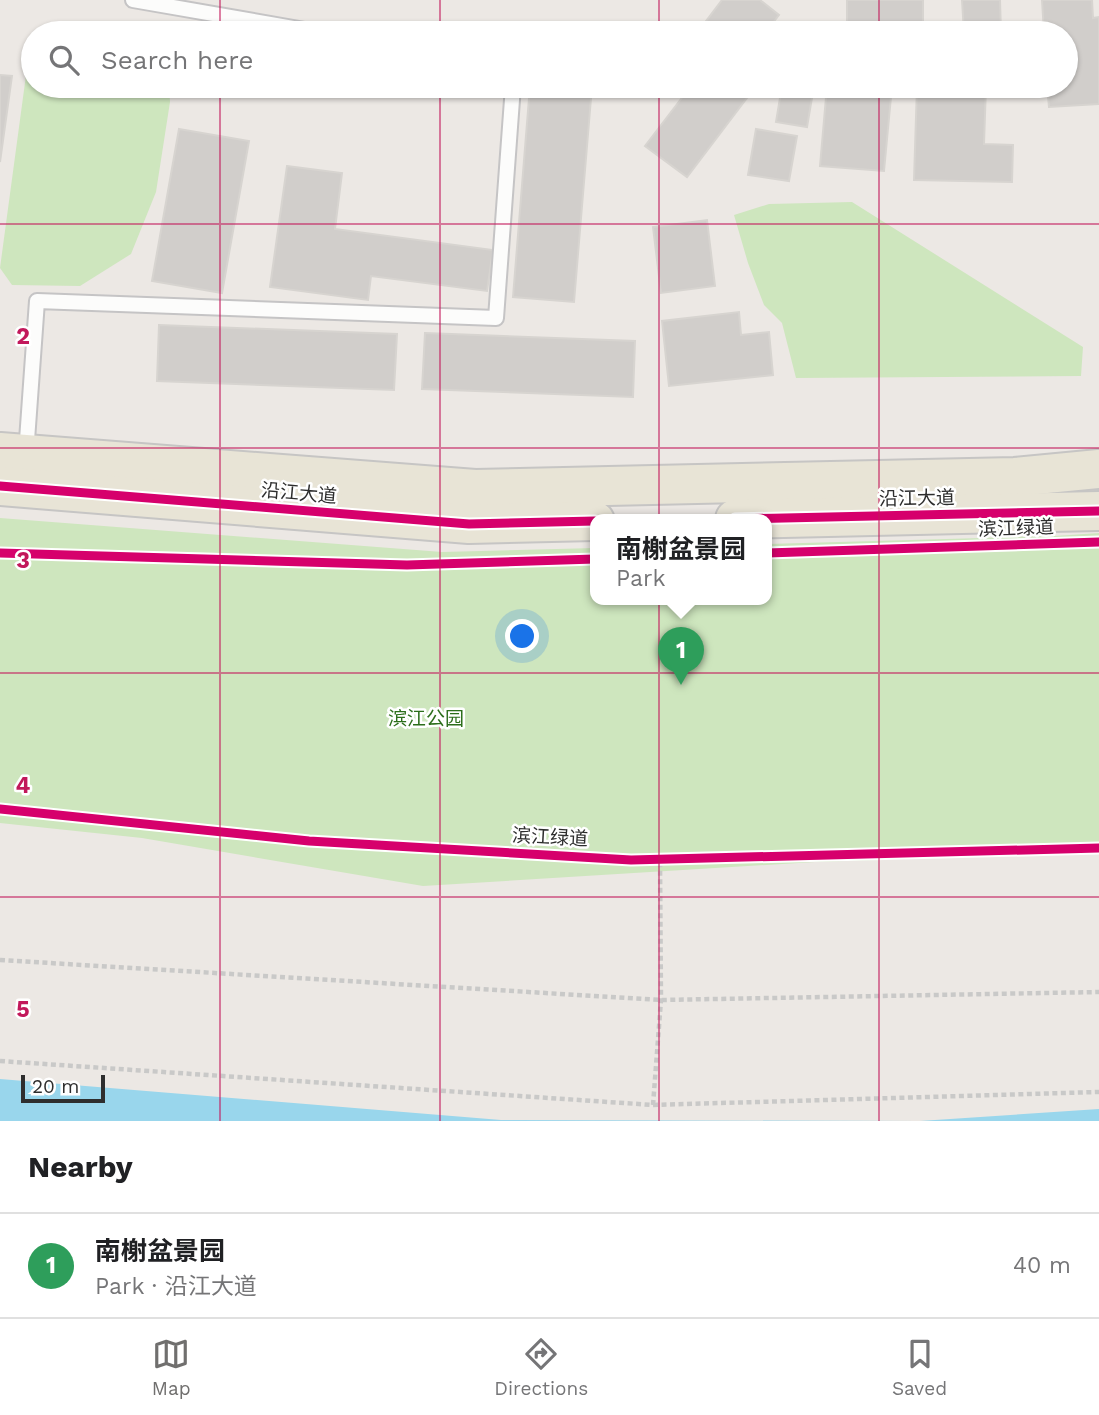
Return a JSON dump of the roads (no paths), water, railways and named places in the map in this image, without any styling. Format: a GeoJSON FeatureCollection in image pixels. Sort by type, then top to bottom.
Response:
{"type":"FeatureCollection","features":[{"type":"Feature","properties":{"kind":"main road","name":"沿江大道"},"geometry":{"type":"LineString","coordinates":[[13,453],[475,489],[1015,477],[1099,469]]}},
{"type":"Feature","properties":{"kind":"main road","name":"沿江大道"},"geometry":{"type":"LineString","coordinates":[[0,486],[468,524],[590,521]]}},
{"type":"Feature","properties":{"kind":"main road","name":"沿江大道"},"geometry":{"type":"LineString","coordinates":[[772,518],[1099,511]]}},
{"type":"Feature","properties":{"kind":"lane"},"geometry":{"type":"LineString","coordinates":[[133,0],[253,21]]}},
{"type":"Feature","properties":{"kind":"lane"},"geometry":{"type":"LineString","coordinates":[[13,453],[37,300],[496,318],[512,98]]}},
{"type":"Feature","properties":{"kind":"water"},"geometry":{"type":"Polygon","coordinates":[[[0,1079],[501,1120],[920,1121],[0,1121],[0,1079]]]}},
{"type":"Feature","properties":{"kind":"water"},"geometry":{"type":"Polygon","coordinates":[[[1099,1109],[1099,1121],[920,1121],[1099,1109]]]}},
{"type":"Feature","properties":{"kind":"place","name":"南榭盆景园"},"geometry":{"type":"Point","coordinates":[681,685]}},
{"type":"Feature","properties":{"kind":"park label","name":"滨江公园"},"geometry":{"type":"Point","coordinates":[426,718]}}]}
